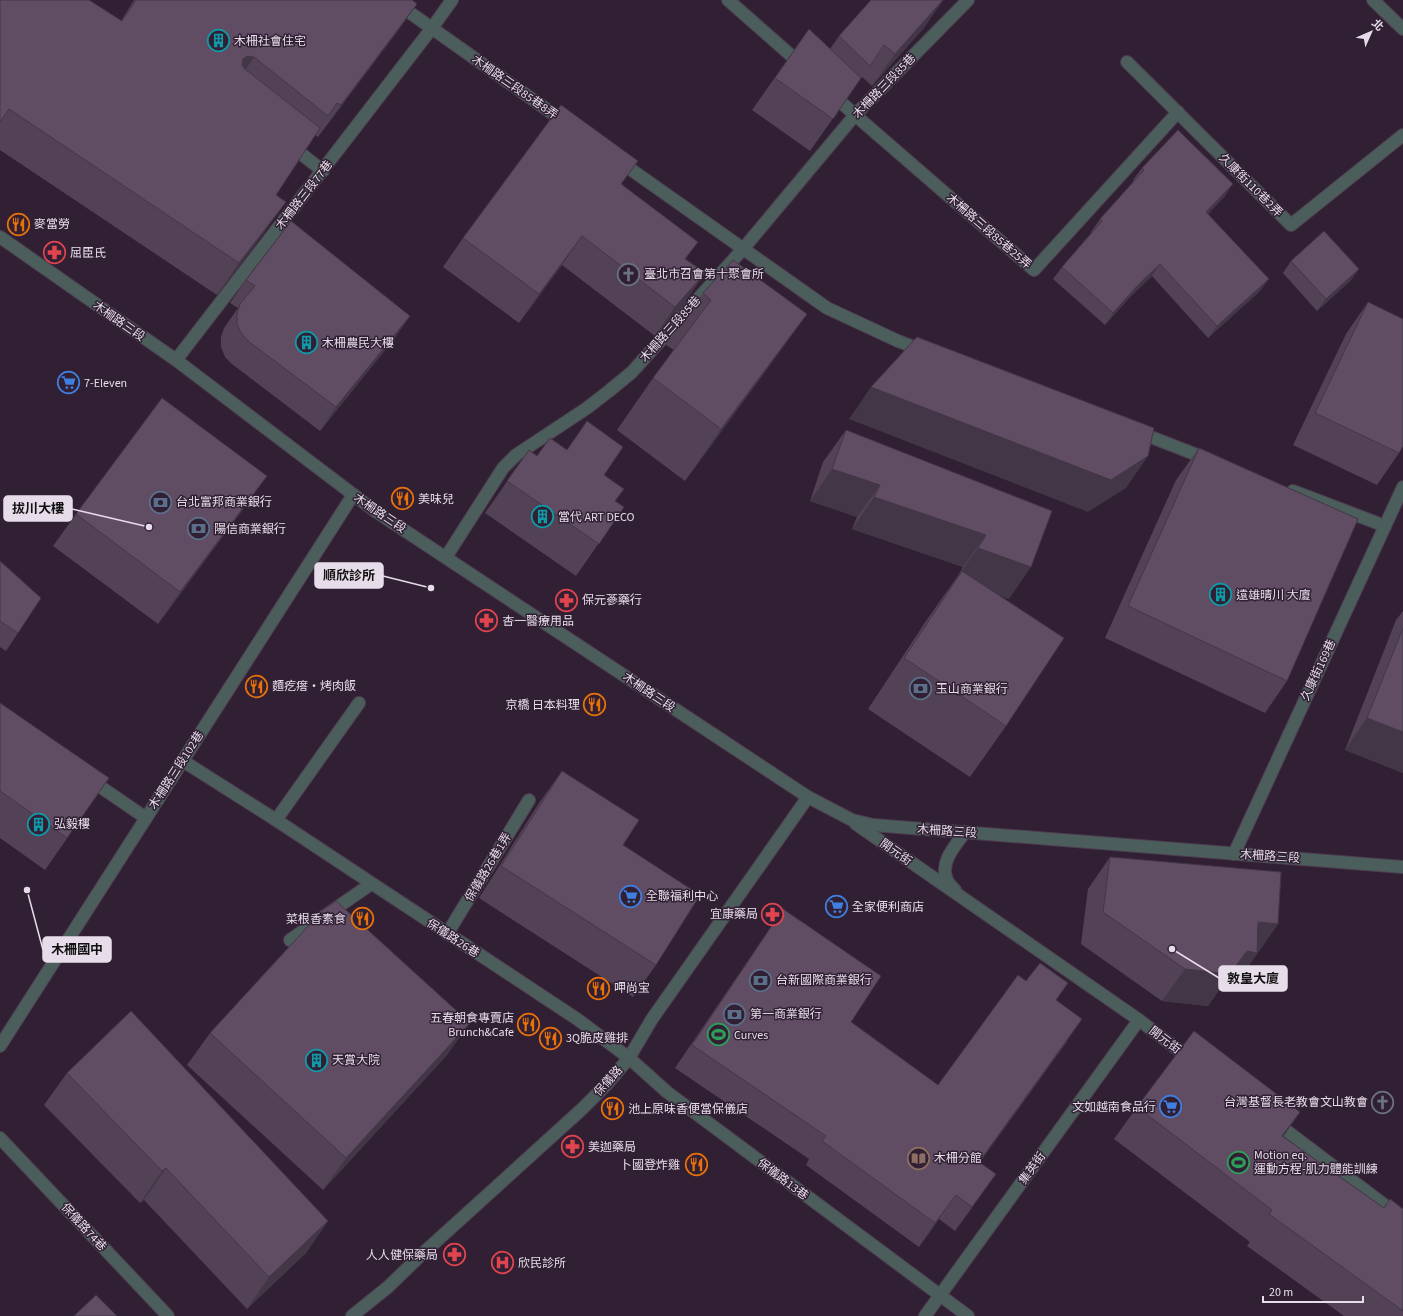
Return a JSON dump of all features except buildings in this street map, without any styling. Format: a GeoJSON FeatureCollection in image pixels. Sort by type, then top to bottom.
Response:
{"type":"FeatureCollection","features":[{"type":"Feature","properties":{"kind":"street","name":"木柵路三段85巷8弄"},"geometry":{"type":"LineString","coordinates":[[392,0],[575,129]]}},
{"type":"Feature","properties":{"kind":"street"},"geometry":{"type":"LineString","coordinates":[[432,28],[452,0]]}},
{"type":"Feature","properties":{"kind":"street"},"geometry":{"type":"LineString","coordinates":[[728,0],[811,74]]}},
{"type":"Feature","properties":{"kind":"street","name":"木柵路三段85巷"},"geometry":{"type":"LineString","coordinates":[[446,557],[503,468],[516,455],[587,408],[632,372],[743,249],[855,115],[968,0]]}},
{"type":"Feature","properties":{"kind":"street"},"geometry":{"type":"LineString","coordinates":[[1373,0],[1403,30]]}},
{"type":"Feature","properties":{"kind":"street","name":"木柵路三段77巷"},"geometry":{"type":"LineString","coordinates":[[176,360],[432,28]]}},
{"type":"Feature","properties":{"kind":"street","name":"久康街110巷2弄"},"geometry":{"type":"LineString","coordinates":[[1127,62],[1291,225],[1403,134]]}},
{"type":"Feature","properties":{"kind":"street"},"geometry":{"type":"LineString","coordinates":[[822,84],[855,115]]}},
{"type":"Feature","properties":{"kind":"street","name":"木柵路三段85巷25弄"},"geometry":{"type":"LineString","coordinates":[[855,115],[1034,270],[1178,112]]}},
{"type":"Feature","properties":{"kind":"street"},"geometry":{"type":"LineString","coordinates":[[281,138],[323,171]]}},
{"type":"Feature","properties":{"kind":"street"},"geometry":{"type":"LineString","coordinates":[[607,152],[827,308],[898,341],[935,355]]}},
{"type":"Feature","properties":{"kind":"street","name":"木柵路三段"},"geometry":{"type":"LineString","coordinates":[[0,237],[176,360],[353,495],[808,797],[852,820],[873,825],[1403,867]]}},
{"type":"Feature","properties":{"kind":"street"},"geometry":{"type":"LineString","coordinates":[[1127,428],[1224,465]]}},
{"type":"Feature","properties":{"kind":"street"},"geometry":{"type":"LineString","coordinates":[[1283,487],[1385,526]]}},
{"type":"Feature","properties":{"kind":"street","name":"久康街169巷"},"geometry":{"type":"LineString","coordinates":[[1234,854],[1403,487]]}},
{"type":"Feature","properties":{"kind":"street","name":"木柵路三段102巷"},"geometry":{"type":"LineString","coordinates":[[0,1046],[353,495]]}},
{"type":"Feature","properties":{"kind":"street"},"geometry":{"type":"LineString","coordinates":[[276,820],[359,703]]}},
{"type":"Feature","properties":{"kind":"street","name":"保儀路26巷"},"geometry":{"type":"LineString","coordinates":[[183,761],[276,820],[577,1019],[629,1058]]}},
{"type":"Feature","properties":{"kind":"street"},"geometry":{"type":"LineString","coordinates":[[82,775],[146,818]]}},
{"type":"Feature","properties":{"kind":"street","name":"保儀路"},"geometry":{"type":"LineString","coordinates":[[352,1316],[388,1287],[420,1256],[582,1109],[607,1084],[629,1058],[652,1019],[808,797]]}},
{"type":"Feature","properties":{"kind":"street","name":"保儀路26巷1弄"},"geometry":{"type":"LineString","coordinates":[[447,934],[529,800]]}},
{"type":"Feature","properties":{"kind":"street","name":"開元街"},"geometry":{"type":"LineString","coordinates":[[852,820],[1138,1020],[1201,1067]]}},
{"type":"Feature","properties":{"kind":"street","name":"開元街"},"geometry":{"type":"LineString","coordinates":[[961,897],[946,880],[945,869],[947,859],[966,832]]}},
{"type":"Feature","properties":{"kind":"street"},"geometry":{"type":"LineString","coordinates":[[290,940],[371,884]]}},
{"type":"Feature","properties":{"kind":"street","name":"集英街"},"geometry":{"type":"LineString","coordinates":[[925,1316],[1138,1020]]}},
{"type":"Feature","properties":{"kind":"street","name":"保儀路13巷"},"geometry":{"type":"LineString","coordinates":[[629,1058],[667,1092],[968,1316]]}},
{"type":"Feature","properties":{"kind":"street"},"geometry":{"type":"LineString","coordinates":[[1264,1114],[1403,1219]]}},
{"type":"Feature","properties":{"kind":"street","name":"保儀路74巷"},"geometry":{"type":"LineString","coordinates":[[0,1138],[168,1316]]}},
{"type":"Feature","properties":{"kind":"place","name":"木柵社會住宅"},"geometry":{"type":"Point","coordinates":[219,41]}},
{"type":"Feature","properties":{"kind":"place","name":"麥當勞"},"geometry":{"type":"Point","coordinates":[18,224]}},
{"type":"Feature","properties":{"kind":"place","name":"屈臣氏"},"geometry":{"type":"Point","coordinates":[55,253]}},
{"type":"Feature","properties":{"kind":"place","name":"臺北市召會第十聚會所"},"geometry":{"type":"Point","coordinates":[628,274]}},
{"type":"Feature","properties":{"kind":"place","name":"木柵農民大樓"},"geometry":{"type":"Point","coordinates":[306,343]}},
{"type":"Feature","properties":{"kind":"place","name":"7-Eleven"},"geometry":{"type":"Point","coordinates":[69,383]}},
{"type":"Feature","properties":{"kind":"place","name":"美味兒"},"geometry":{"type":"Point","coordinates":[402,499]}},
{"type":"Feature","properties":{"kind":"place","name":"台北富邦商業銀行"},"geometry":{"type":"Point","coordinates":[161,502]}},
{"type":"Feature","properties":{"kind":"place","name":"當代 ART DECO"},"geometry":{"type":"Point","coordinates":[543,517]}},
{"type":"Feature","properties":{"kind":"place","name":"拔川大樓"},"geometry":{"type":"Point","coordinates":[149,527]}},
{"type":"Feature","properties":{"kind":"place","name":"陽信商業銀行"},"geometry":{"type":"Point","coordinates":[199,529]}},
{"type":"Feature","properties":{"kind":"place","name":"順欣診所"},"geometry":{"type":"Point","coordinates":[431,588]}},
{"type":"Feature","properties":{"kind":"place","name":"遠雄晴川 大廈"},"geometry":{"type":"Point","coordinates":[1221,595]}},
{"type":"Feature","properties":{"kind":"place","name":"保元蔘藥行"},"geometry":{"type":"Point","coordinates":[567,600]}},
{"type":"Feature","properties":{"kind":"place","name":"杏一醫療用品"},"geometry":{"type":"Point","coordinates":[487,621]}},
{"type":"Feature","properties":{"kind":"place","name":"麵疙瘩‧烤肉飯"},"geometry":{"type":"Point","coordinates":[257,686]}},
{"type":"Feature","properties":{"kind":"place","name":"玉山商業銀行"},"geometry":{"type":"Point","coordinates":[920,689]}},
{"type":"Feature","properties":{"kind":"place","name":"京橋 日本料理"},"geometry":{"type":"Point","coordinates":[595,705]}},
{"type":"Feature","properties":{"kind":"place","name":"弘毅樓"},"geometry":{"type":"Point","coordinates":[38,824]}},
{"type":"Feature","properties":{"kind":"place","name":"木柵國中"},"geometry":{"type":"Point","coordinates":[27,890]}},
{"type":"Feature","properties":{"kind":"place","name":"全聯福利中心"},"geometry":{"type":"Point","coordinates":[630,896]}},
{"type":"Feature","properties":{"kind":"place","name":"全家便利商店"},"geometry":{"type":"Point","coordinates":[837,907]}},
{"type":"Feature","properties":{"kind":"place","name":"宜康藥局"},"geometry":{"type":"Point","coordinates":[773,914]}},
{"type":"Feature","properties":{"kind":"place","name":"菜根香素食"},"geometry":{"type":"Point","coordinates":[362,919]}},
{"type":"Feature","properties":{"kind":"place","name":"敦皇大廈"},"geometry":{"type":"Point","coordinates":[1172,949]}},
{"type":"Feature","properties":{"kind":"place","name":"台新國際商業銀行"},"geometry":{"type":"Point","coordinates":[761,980]}},
{"type":"Feature","properties":{"kind":"place","name":"呷尚宝"},"geometry":{"type":"Point","coordinates":[598,988]}},
{"type":"Feature","properties":{"kind":"place","name":"第一商業銀行"},"geometry":{"type":"Point","coordinates":[734,1014]}},
{"type":"Feature","properties":{"kind":"place","name":"五春朝食專賣店 Brunch&Cafe"},"geometry":{"type":"Point","coordinates":[529,1025]}},
{"type":"Feature","properties":{"kind":"place","name":"Curves"},"geometry":{"type":"Point","coordinates":[719,1035]}},
{"type":"Feature","properties":{"kind":"place","name":"3Q脆皮雞排"},"geometry":{"type":"Point","coordinates":[550,1038]}},
{"type":"Feature","properties":{"kind":"place","name":"天賞大院"},"geometry":{"type":"Point","coordinates":[317,1060]}},
{"type":"Feature","properties":{"kind":"place","name":"台灣基督長老教會文山教會"},"geometry":{"type":"Point","coordinates":[1383,1102]}},
{"type":"Feature","properties":{"kind":"place","name":"文如越南食品行"},"geometry":{"type":"Point","coordinates":[1171,1107]}},
{"type":"Feature","properties":{"kind":"place","name":"池上原味香便當保儀店"},"geometry":{"type":"Point","coordinates":[613,1109]}},
{"type":"Feature","properties":{"kind":"place","name":"美迦藥局"},"geometry":{"type":"Point","coordinates":[573,1147]}},
{"type":"Feature","properties":{"kind":"place","name":"木柵分館"},"geometry":{"type":"Point","coordinates":[919,1158]}},
{"type":"Feature","properties":{"kind":"place","name":"Motion eq. 運動方程-肌力體能訓練"},"geometry":{"type":"Point","coordinates":[1239,1162]}},
{"type":"Feature","properties":{"kind":"place","name":"卜國登炸雞"},"geometry":{"type":"Point","coordinates":[696,1165]}},
{"type":"Feature","properties":{"kind":"place","name":"人人健保藥局"},"geometry":{"type":"Point","coordinates":[454,1255]}},
{"type":"Feature","properties":{"kind":"place","name":"欣民診所"},"geometry":{"type":"Point","coordinates":[502,1263]}}]}
